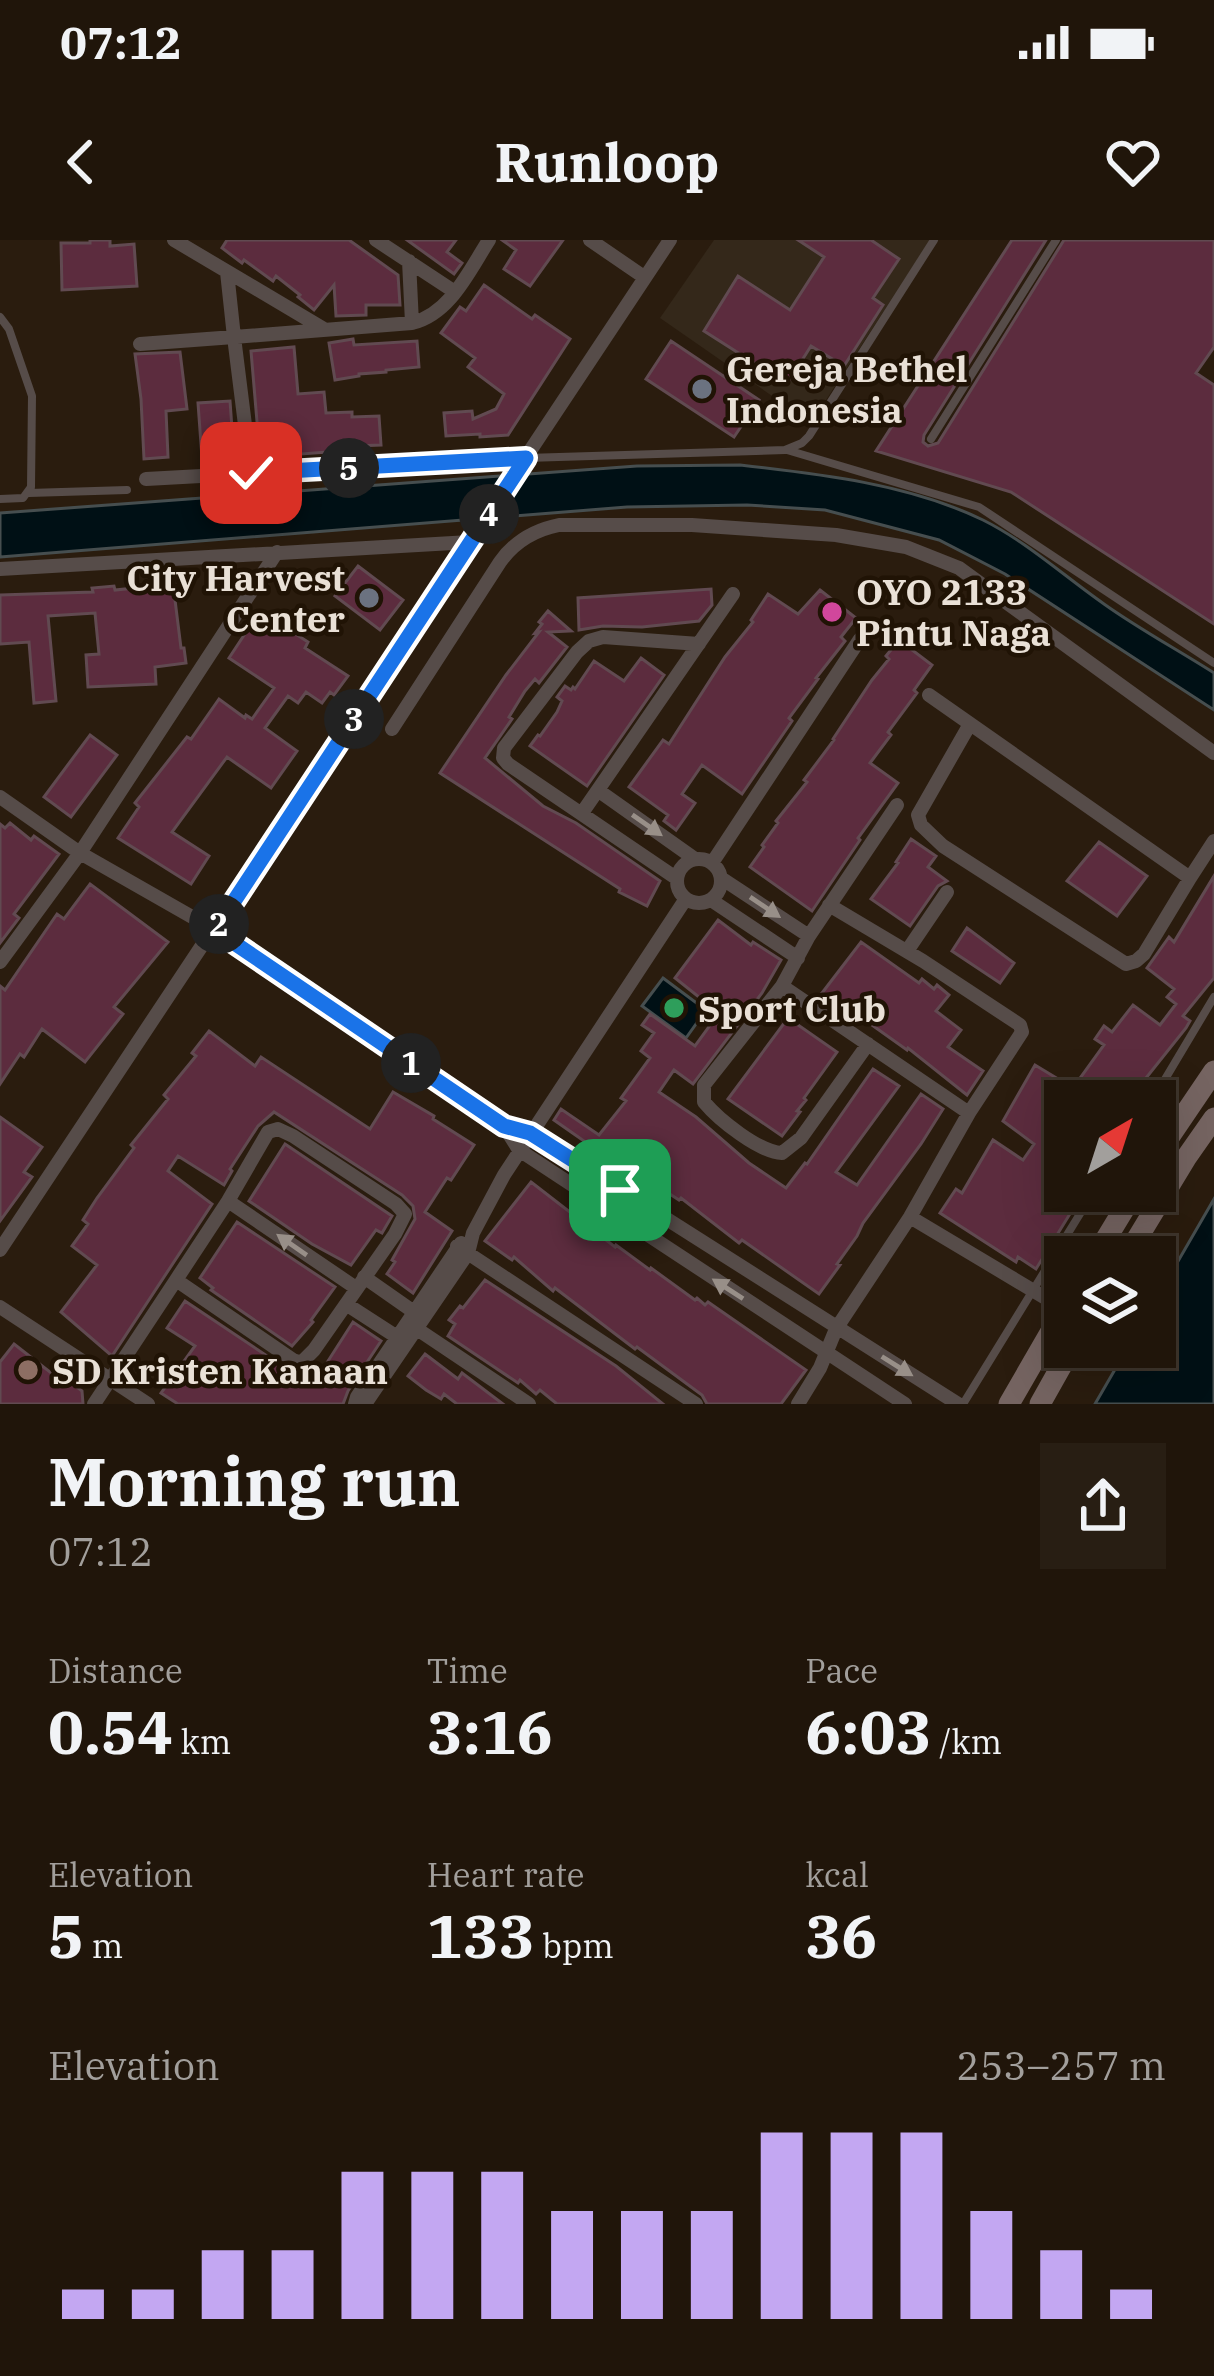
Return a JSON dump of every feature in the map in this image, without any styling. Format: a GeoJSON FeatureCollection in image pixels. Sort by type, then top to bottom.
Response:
{"type":"FeatureCollection","features":[{"type":"Feature","properties":{"kind":"street"},"geometry":{"type":"LineString","coordinates":[[174,240],[328,332]]}},
{"type":"Feature","properties":{"kind":"street"},"geometry":{"type":"LineString","coordinates":[[376,240],[455,292]]}},
{"type":"Feature","properties":{"kind":"street"},"geometry":{"type":"LineString","coordinates":[[140,344],[328,332],[429,317],[455,292],[489,240]]}},
{"type":"Feature","properties":{"kind":"street"},"geometry":{"type":"LineString","coordinates":[[590,240],[644,277]]}},
{"type":"Feature","properties":{"kind":"street"},"geometry":{"type":"LineString","coordinates":[[0,1250],[670,240]]}},
{"type":"Feature","properties":{"kind":"street"},"geometry":{"type":"LineString","coordinates":[[409,261],[412,322]]}},
{"type":"Feature","properties":{"kind":"street"},"geometry":{"type":"LineString","coordinates":[[226,272],[251,473]]}},
{"type":"Feature","properties":{"kind":"street"},"geometry":{"type":"LineString","coordinates":[[146,479],[523,464]]}},
{"type":"Feature","properties":{"kind":"street"},"geometry":{"type":"LineString","coordinates":[[392,729],[500,562],[525,537],[559,525],[692,525],[836,535],[906,547],[959,568],[1214,753]]}},
{"type":"Feature","properties":{"kind":"street"},"geometry":{"type":"LineString","coordinates":[[0,569],[470,542]]}},
{"type":"Feature","properties":{"kind":"street"},"geometry":{"type":"LineString","coordinates":[[2,957],[80,853],[278,552]]}},
{"type":"Feature","properties":{"kind":"street"},"geometry":{"type":"LineString","coordinates":[[582,813],[733,594]]}},
{"type":"Feature","properties":{"kind":"street"},"geometry":{"type":"LineString","coordinates":[[676,878],[503,758],[504,748],[589,641],[603,637],[699,644]]}},
{"type":"Feature","properties":{"kind":"street"},"geometry":{"type":"LineString","coordinates":[[712,863],[860,639]]}},
{"type":"Feature","properties":{"kind":"street"},"geometry":{"type":"LineString","coordinates":[[929,694],[1190,878]]}},
{"type":"Feature","properties":{"kind":"street"},"geometry":{"type":"LineString","coordinates":[[970,724],[918,814],[921,825],[944,846],[1126,964],[1144,954],[1214,842]]}},
{"type":"Feature","properties":{"kind":"street"},"geometry":{"type":"LineString","coordinates":[[599,791],[695,859],[712,863],[721,878],[809,936]]}},
{"type":"Feature","properties":{"kind":"street"},"geometry":{"type":"LineString","coordinates":[[0,797],[80,853],[215,930],[504,1126],[530,1133],[960,1404]]}},
{"type":"Feature","properties":{"kind":"street"},"geometry":{"type":"LineString","coordinates":[[868,1045],[800,1138],[782,1154],[769,1153],[712,1113],[704,1102],[704,1085],[782,986],[809,936],[897,805]]}},
{"type":"Feature","properties":{"kind":"street"},"geometry":{"type":"LineString","coordinates":[[695,859],[680,868],[676,878],[686,900],[703,904],[711,900],[721,878]]}},
{"type":"Feature","properties":{"kind":"street"},"geometry":{"type":"LineString","coordinates":[[908,951],[947,892]]}},
{"type":"Feature","properties":{"kind":"street"},"geometry":{"type":"LineString","coordinates":[[362,1402],[417,1330],[519,1150],[686,900]]}},
{"type":"Feature","properties":{"kind":"street"},"geometry":{"type":"LineString","coordinates":[[711,900],[798,958]]}},
{"type":"Feature","properties":{"kind":"street"},"geometry":{"type":"LineString","coordinates":[[798,1404],[836,1329],[1022,1032],[1020,1025],[908,951],[829,905]]}},
{"type":"Feature","properties":{"kind":"street"},"geometry":{"type":"LineString","coordinates":[[782,986],[969,1113]]}},
{"type":"Feature","properties":{"kind":"street"},"geometry":{"type":"LineString","coordinates":[[1176,1126],[1214,1071]]}},
{"type":"Feature","properties":{"kind":"street"},"geometry":{"type":"LineString","coordinates":[[1139,1236],[1214,1118]]}},
{"type":"Feature","properties":{"kind":"street"},"geometry":{"type":"LineString","coordinates":[[504,1126],[519,1150],[905,1404]]}},
{"type":"Feature","properties":{"kind":"street"},"geometry":{"type":"LineString","coordinates":[[94,1404],[268,1132],[278,1129],[293,1136],[405,1214],[303,1361],[296,1362],[176,1280]]}},
{"type":"Feature","properties":{"kind":"street"},"geometry":{"type":"LineString","coordinates":[[228,1201],[414,1312]]}},
{"type":"Feature","properties":{"kind":"street"},"geometry":{"type":"LineString","coordinates":[[910,1217],[1044,1297]]}},
{"type":"Feature","properties":{"kind":"street"},"geometry":{"type":"LineString","coordinates":[[683,1260],[696,1239]]}},
{"type":"Feature","properties":{"kind":"street"},"geometry":{"type":"LineString","coordinates":[[362,1402],[414,1312],[463,1250]]}},
{"type":"Feature","properties":{"kind":"street"},"geometry":{"type":"LineString","coordinates":[[463,1250],[696,1404]]}},
{"type":"Feature","properties":{"kind":"street"},"geometry":{"type":"LineString","coordinates":[[346,1304],[398,1337]]}},
{"type":"Feature","properties":{"kind":"street"},"geometry":{"type":"LineString","coordinates":[[0,1307],[148,1404]]}},
{"type":"Feature","properties":{"kind":"street"},"geometry":{"type":"LineString","coordinates":[[417,1330],[530,1404]]}},
{"type":"Feature","properties":{"kind":"street"},"geometry":{"type":"LineString","coordinates":[[1009,1404],[1044,1343]]}},
{"type":"Feature","properties":{"kind":"street"},"geometry":{"type":"LineString","coordinates":[[1040,1404],[1060,1368]]}},
{"type":"Feature","properties":{"kind":"lane"},"geometry":{"type":"LineString","coordinates":[[523,464],[785,450],[802,443],[934,240]]}},
{"type":"Feature","properties":{"kind":"lane"},"geometry":{"type":"LineString","coordinates":[[931,439],[1056,240]]}},
{"type":"Feature","properties":{"kind":"lane"},"geometry":{"type":"LineString","coordinates":[[0,317],[9,329],[32,396],[32,487],[23,497],[0,499]]}},
{"type":"Feature","properties":{"kind":"lane"},"geometry":{"type":"LineString","coordinates":[[785,450],[979,507],[1214,663]]}},
{"type":"Feature","properties":{"kind":"lane"},"geometry":{"type":"LineString","coordinates":[[29,493],[127,490]]}},
{"type":"Feature","properties":{"kind":"lane"},"geometry":{"type":"LineString","coordinates":[[1164,1080],[1214,997]]}},
{"type":"Feature","properties":{"kind":"lane"},"geometry":{"type":"LineString","coordinates":[[1176,1107],[1185,1112]]}},
{"type":"Feature","properties":{"kind":"lane"},"geometry":{"type":"LineString","coordinates":[[960,1404],[1081,1212]]}},
{"type":"Feature","properties":{"kind":"shaded area"},"geometry":{"type":"Polygon","coordinates":[[[714,240],[930,240],[811,423],[660,318],[714,240]]]}},
{"type":"Feature","properties":{"kind":"shaded area"},"geometry":{"type":"Polygon","coordinates":[[[740,465],[895,489],[983,520],[1214,673],[1214,710],[1005,574],[939,540],[825,510],[747,505],[627,507],[0,557],[0,513],[637,466],[740,465]]]}},
{"type":"Feature","properties":{"kind":"shaded area","name":"Sport Club"},"geometry":{"type":"Polygon","coordinates":[[[663,978],[706,1010],[686,1038],[642,1006],[663,978]]]}},
{"type":"Feature","properties":{"kind":"shaded area"},"geometry":{"type":"Polygon","coordinates":[[[1214,1199],[1214,1404],[1095,1404],[1116,1368],[1176,1368],[1176,1265],[1214,1199]]]}},
{"type":"Feature","properties":{"kind":"building"},"geometry":{"type":"Polygon","coordinates":[[[110,240],[110,246],[134,244],[137,286],[62,290],[61,243],[110,240]]]}},
{"type":"Feature","properties":{"kind":"building"},"geometry":{"type":"Polygon","coordinates":[[[227,240],[349,240],[398,275],[400,305],[366,305],[366,315],[336,316],[334,285],[314,310],[276,276],[273,281],[222,248],[227,240]]]}},
{"type":"Feature","properties":{"kind":"building"},"geometry":{"type":"Polygon","coordinates":[[[407,240],[456,240],[447,252],[462,263],[454,274],[407,240]]]}},
{"type":"Feature","properties":{"kind":"building"},"geometry":{"type":"Polygon","coordinates":[[[502,240],[563,240],[530,286],[504,269],[516,250],[502,240]]]}},
{"type":"Feature","properties":{"kind":"building"},"geometry":{"type":"Polygon","coordinates":[[[798,240],[871,240],[899,259],[873,298],[883,305],[844,366],[811,346],[787,384],[704,331],[738,276],[790,310],[824,257],[798,240]]]}},
{"type":"Feature","properties":{"kind":"building"},"geometry":{"type":"Polygon","coordinates":[[[1012,240],[1046,240],[924,435],[928,446],[938,443],[1064,240],[1214,240],[1214,347],[1196,373],[1214,385],[1214,624],[1011,492],[876,451],[1012,240]]]}},
{"type":"Feature","properties":{"kind":"building"},"geometry":{"type":"Polygon","coordinates":[[[484,285],[570,339],[508,435],[446,436],[444,413],[472,411],[473,419],[496,409],[504,394],[468,367],[475,358],[441,333],[460,307],[466,311],[484,285]]]}},
{"type":"Feature","properties":{"kind":"building"},"geometry":{"type":"Polygon","coordinates":[[[353,339],[354,345],[417,341],[419,367],[335,380],[329,343],[353,339]]]}},
{"type":"Feature","properties":{"kind":"building","name":"Gereja Bethel Indonesia"},"geometry":{"type":"Polygon","coordinates":[[[671,341],[759,400],[734,437],[646,379],[671,341]]]}},
{"type":"Feature","properties":{"kind":"building"},"geometry":{"type":"Polygon","coordinates":[[[294,347],[298,394],[324,392],[326,413],[379,416],[381,445],[260,457],[251,351],[294,347]]]}},
{"type":"Feature","properties":{"kind":"building"},"geometry":{"type":"Polygon","coordinates":[[[180,352],[187,409],[166,411],[168,457],[144,459],[135,354],[180,352]]]}},
{"type":"Feature","properties":{"kind":"building"},"geometry":{"type":"Polygon","coordinates":[[[230,401],[234,456],[202,458],[198,403],[230,401]]]}},
{"type":"Feature","properties":{"kind":"building","name":"City Harvest Center"},"geometry":{"type":"Polygon","coordinates":[[[358,566],[403,600],[380,630],[335,596],[358,566]]]}},
{"type":"Feature","properties":{"kind":"building"},"geometry":{"type":"Polygon","coordinates":[[[173,584],[186,663],[155,667],[156,684],[88,687],[86,655],[99,654],[95,613],[48,616],[56,701],[34,703],[29,642],[0,644],[0,595],[173,584]]]}},
{"type":"Feature","properties":{"kind":"building"},"geometry":{"type":"Polygon","coordinates":[[[711,589],[712,605],[699,621],[579,630],[578,598],[711,589]]]}},
{"type":"Feature","properties":{"kind":"building"},"geometry":{"type":"Polygon","coordinates":[[[820,590],[856,618],[841,637],[845,641],[742,794],[702,765],[682,794],[695,803],[676,830],[664,821],[668,815],[629,787],[663,740],[669,744],[768,594],[798,614],[820,590]]]}},
{"type":"Feature","properties":{"kind":"building"},"geometry":{"type":"Polygon","coordinates":[[[260,611],[348,676],[322,703],[306,692],[298,703],[288,696],[265,728],[297,751],[271,788],[227,757],[172,832],[209,856],[191,884],[118,838],[139,807],[135,803],[219,699],[252,719],[274,688],[229,658],[260,611]]]}},
{"type":"Feature","properties":{"kind":"building"},"geometry":{"type":"Polygon","coordinates":[[[548,611],[571,631],[548,632],[567,647],[539,683],[535,679],[525,691],[485,758],[543,806],[660,881],[647,906],[440,773],[539,632],[535,633],[548,611]]]}},
{"type":"Feature","properties":{"kind":"building"},"geometry":{"type":"Polygon","coordinates":[[[899,640],[932,665],[870,763],[898,783],[812,911],[750,867],[899,640]]]}},
{"type":"Feature","properties":{"kind":"building"},"geometry":{"type":"Polygon","coordinates":[[[641,658],[664,675],[587,786],[530,746],[557,712],[562,701],[557,697],[565,686],[575,689],[594,661],[624,681],[641,658]]]}},
{"type":"Feature","properties":{"kind":"building"},"geometry":{"type":"Polygon","coordinates":[[[90,735],[117,755],[71,817],[44,797],[90,735]]]}},
{"type":"Feature","properties":{"kind":"building"},"geometry":{"type":"Polygon","coordinates":[[[10,823],[59,854],[14,914],[19,918],[0,943],[0,824],[5,828],[10,823]]]}},
{"type":"Feature","properties":{"kind":"building"},"geometry":{"type":"Polygon","coordinates":[[[911,839],[936,856],[928,867],[947,881],[938,886],[910,926],[871,899],[911,839]]]}},
{"type":"Feature","properties":{"kind":"building"},"geometry":{"type":"Polygon","coordinates":[[[1099,842],[1147,876],[1117,916],[1067,881],[1099,842]]]}},
{"type":"Feature","properties":{"kind":"building"},"geometry":{"type":"Polygon","coordinates":[[[1214,876],[1214,978],[1183,1016],[1190,1021],[1186,1028],[1149,1080],[1079,1080],[1104,1045],[1095,1039],[1104,1026],[1112,1032],[1133,1005],[1160,1025],[1176,1004],[1167,997],[1174,989],[1147,968],[1169,937],[1174,942],[1214,876]]]}},
{"type":"Feature","properties":{"kind":"building"},"geometry":{"type":"Polygon","coordinates":[[[90,884],[168,942],[114,1007],[123,1014],[85,1062],[42,1029],[0,1084],[0,986],[5,990],[57,914],[64,919],[90,884]]]}},
{"type":"Feature","properties":{"kind":"building"},"geometry":{"type":"Polygon","coordinates":[[[718,920],[781,960],[762,993],[693,1084],[674,1070],[659,1092],[786,1188],[873,1069],[899,1086],[836,1172],[857,1185],[921,1094],[943,1109],[819,1294],[742,1240],[739,1243],[681,1198],[628,1164],[625,1168],[554,1120],[561,1109],[599,1135],[626,1101],[621,1098],[650,1058],[641,1051],[654,1033],[642,1025],[650,1014],[695,1046],[719,1013],[675,978],[718,920]]]}},
{"type":"Feature","properties":{"kind":"building"},"geometry":{"type":"Polygon","coordinates":[[[967,928],[1014,963],[1000,983],[952,951],[967,928]]]}},
{"type":"Feature","properties":{"kind":"building"},"geometry":{"type":"Polygon","coordinates":[[[861,942],[919,983],[922,979],[934,989],[937,985],[949,995],[936,1011],[961,1030],[948,1047],[983,1071],[967,1095],[908,1048],[822,993],[861,942]]]}},
{"type":"Feature","properties":{"kind":"building"},"geometry":{"type":"Polygon","coordinates":[[[788,1018],[837,1052],[782,1136],[728,1099],[788,1018]]]}},
{"type":"Feature","properties":{"kind":"building"},"geometry":{"type":"Polygon","coordinates":[[[209,1031],[255,1066],[261,1057],[370,1129],[393,1092],[474,1145],[425,1212],[452,1231],[413,1293],[387,1274],[415,1219],[413,1206],[274,1112],[258,1126],[224,1185],[178,1156],[168,1171],[212,1204],[112,1356],[61,1312],[97,1265],[72,1246],[88,1224],[83,1220],[97,1198],[168,1099],[164,1095],[196,1056],[192,1053],[209,1031]]]}},
{"type":"Feature","properties":{"kind":"building"},"geometry":{"type":"Polygon","coordinates":[[[1035,1065],[1060,1080],[1044,1080],[1044,1212],[1071,1212],[1056,1236],[1044,1236],[1044,1256],[1036,1269],[1018,1257],[1016,1262],[940,1213],[956,1189],[962,1193],[993,1140],[1023,1160],[1034,1144],[1003,1121],[1035,1065]]]}},
{"type":"Feature","properties":{"kind":"building"},"geometry":{"type":"Polygon","coordinates":[[[0,1117],[42,1147],[24,1172],[32,1177],[0,1221],[0,1117]]]}},
{"type":"Feature","properties":{"kind":"building"},"geometry":{"type":"Polygon","coordinates":[[[285,1144],[392,1216],[351,1265],[249,1201],[285,1144]]]}},
{"type":"Feature","properties":{"kind":"building"},"geometry":{"type":"Polygon","coordinates":[[[531,1182],[615,1247],[695,1300],[708,1302],[806,1370],[781,1404],[707,1404],[702,1395],[637,1347],[485,1241],[531,1182]]]}},
{"type":"Feature","properties":{"kind":"building"},"geometry":{"type":"Polygon","coordinates":[[[237,1222],[335,1287],[292,1346],[200,1278],[237,1222]]]}},
{"type":"Feature","properties":{"kind":"building"},"geometry":{"type":"Polygon","coordinates":[[[485,1280],[616,1366],[663,1404],[557,1404],[448,1336],[455,1324],[449,1320],[485,1280]]]}},
{"type":"Feature","properties":{"kind":"building"},"geometry":{"type":"Polygon","coordinates":[[[185,1301],[312,1386],[353,1322],[381,1341],[343,1404],[178,1404],[161,1393],[195,1346],[167,1328],[185,1301]]]}},
{"type":"Feature","properties":{"kind":"building"},"geometry":{"type":"Polygon","coordinates":[[[14,1344],[82,1391],[83,1404],[0,1404],[0,1362],[14,1344]]]}},
{"type":"Feature","properties":{"kind":"building"},"geometry":{"type":"Polygon","coordinates":[[[425,1354],[458,1379],[462,1373],[503,1404],[457,1404],[444,1394],[441,1399],[426,1390],[408,1376],[425,1354]]]}},
{"type":"Feature","properties":{"kind":"place","name":"Gereja Bethel Indonesia"},"geometry":{"type":"Point","coordinates":[702,389]}},
{"type":"Feature","properties":{"kind":"place","name":"City Harvest Center"},"geometry":{"type":"Point","coordinates":[369,598]}},
{"type":"Feature","properties":{"kind":"place","name":"OYO 2133 Pintu Naga"},"geometry":{"type":"Point","coordinates":[832,612]}},
{"type":"Feature","properties":{"kind":"place","name":"Sport Club"},"geometry":{"type":"Point","coordinates":[674,1008]}},
{"type":"Feature","properties":{"kind":"place","name":"SD Kristen Kanaan"},"geometry":{"type":"Point","coordinates":[28,1370]}},
{"type":"Feature","properties":{"kind":"route"},"geometry":{"type":"LineString","coordinates":[[251,473],[526,458],[215,930],[504,1126],[530,1133],[620,1190]]}}]}
